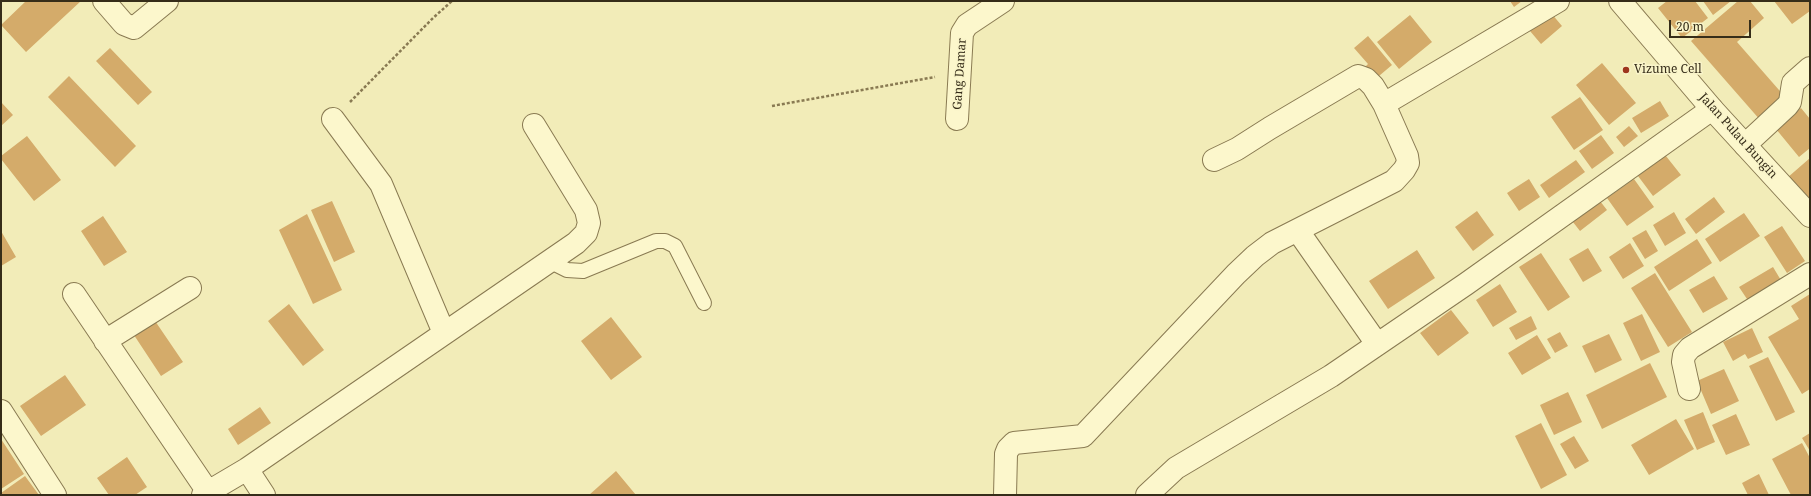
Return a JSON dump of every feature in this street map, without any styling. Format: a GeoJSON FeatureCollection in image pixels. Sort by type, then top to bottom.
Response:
{"type":"FeatureCollection","features":[{"type":"Feature","properties":{"kind":"street"},"geometry":{"type":"LineString","coordinates":[[104,1],[124,24],[134,28],[167,1]]}},
{"type":"Feature","properties":{"kind":"street","name":"Gang Damar"},"geometry":{"type":"LineString","coordinates":[[957,119],[962,33],[967,26],[1003,1]]}},
{"type":"Feature","properties":{"kind":"street"},"geometry":{"type":"LineString","coordinates":[[1384,104],[1558,1]]}},
{"type":"Feature","properties":{"kind":"street","name":"Jalan Pulau Bungin"},"geometry":{"type":"LineString","coordinates":[[1620,1],[1712,109],[1810,216]]}},
{"type":"Feature","properties":{"kind":"street"},"geometry":{"type":"LineString","coordinates":[[1745,145],[1790,102],[1793,83],[1810,68]]}},
{"type":"Feature","properties":{"kind":"street"},"geometry":{"type":"LineString","coordinates":[[1005,495],[1006,454],[1014,443],[1083,436],[1236,274],[1255,256],[1272,243],[1394,181],[1408,163],[1407,156],[1384,104],[1374,86],[1366,79],[1358,76],[1354,77],[1237,149],[1214,160]]}},
{"type":"Feature","properties":{"kind":"street"},"geometry":{"type":"LineString","coordinates":[[1147,495],[1176,468],[1331,376],[1466,284],[1712,109]]}},
{"type":"Feature","properties":{"kind":"street"},"geometry":{"type":"LineString","coordinates":[[333,119],[381,184],[444,333]]}},
{"type":"Feature","properties":{"kind":"street"},"geometry":{"type":"LineString","coordinates":[[74,294],[206,494],[247,469],[576,243],[586,233],[589,223],[586,210],[534,125]]}},
{"type":"Feature","properties":{"kind":"street"},"geometry":{"type":"LineString","coordinates":[[1298,230],[1377,344]]}},
{"type":"Feature","properties":{"kind":"street"},"geometry":{"type":"LineString","coordinates":[[1689,389],[1683,362],[1684,355],[1690,348],[1810,274]]}},
{"type":"Feature","properties":{"kind":"street"},"geometry":{"type":"LineString","coordinates":[[105,341],[190,288]]}},
{"type":"Feature","properties":{"kind":"street"},"geometry":{"type":"LineString","coordinates":[[1,411],[55,495]]}},
{"type":"Feature","properties":{"kind":"street"},"geometry":{"type":"LineString","coordinates":[[247,469],[264,495]]}},
{"type":"Feature","properties":{"kind":"lane"},"geometry":{"type":"LineString","coordinates":[[548,261],[567,270],[583,271],[656,241],[665,241],[675,246],[704,303]]}},
{"type":"Feature","properties":{"kind":"path"},"geometry":{"type":"LineString","coordinates":[[333,119],[433,18],[452,1]]}},
{"type":"Feature","properties":{"kind":"path"},"geometry":{"type":"LineString","coordinates":[[772,106],[960,73]]}},
{"type":"Feature","properties":{"kind":"building"},"geometry":{"type":"Polygon","coordinates":[[[26,1],[81,1],[26,52],[1,25],[26,1]]]}},
{"type":"Feature","properties":{"kind":"building"},"geometry":{"type":"Polygon","coordinates":[[[1510,1],[1522,1],[1514,7],[1510,1]]]}},
{"type":"Feature","properties":{"kind":"building"},"geometry":{"type":"Polygon","coordinates":[[[1667,1],[1695,1],[1708,18],[1682,38],[1658,8],[1667,1]]]}},
{"type":"Feature","properties":{"kind":"building"},"geometry":{"type":"Polygon","coordinates":[[[1703,1],[1731,1],[1713,15],[1703,1]]]}},
{"type":"Feature","properties":{"kind":"building"},"geometry":{"type":"Polygon","coordinates":[[[1738,1],[1750,1],[1764,18],[1737,42],[1786,98],[1761,121],[1691,41],[1738,1]]]}},
{"type":"Feature","properties":{"kind":"building"},"geometry":{"type":"Polygon","coordinates":[[[1774,1],[1810,1],[1810,11],[1792,24],[1774,1]]]}},
{"type":"Feature","properties":{"kind":"building"},"geometry":{"type":"Polygon","coordinates":[[[1551,13],[1562,26],[1541,44],[1530,31],[1551,13]]]}},
{"type":"Feature","properties":{"kind":"building"},"geometry":{"type":"Polygon","coordinates":[[[1410,15],[1432,42],[1399,69],[1377,42],[1410,15]]]}},
{"type":"Feature","properties":{"kind":"building"},"geometry":{"type":"Polygon","coordinates":[[[1368,36],[1392,65],[1373,81],[1363,69],[1368,64],[1354,48],[1368,36]]]}},
{"type":"Feature","properties":{"kind":"building"},"geometry":{"type":"Polygon","coordinates":[[[110,48],[152,92],[138,105],[96,61],[110,48]]]}},
{"type":"Feature","properties":{"kind":"building"},"geometry":{"type":"Polygon","coordinates":[[[1602,63],[1636,103],[1609,125],[1576,85],[1602,63]]]}},
{"type":"Feature","properties":{"kind":"building"},"geometry":{"type":"Polygon","coordinates":[[[69,76],[136,146],[115,167],[48,97],[69,76]]]}},
{"type":"Feature","properties":{"kind":"building"},"geometry":{"type":"Polygon","coordinates":[[[1580,97],[1603,130],[1574,150],[1551,117],[1580,97]]]}},
{"type":"Feature","properties":{"kind":"building"},"geometry":{"type":"Polygon","coordinates":[[[1660,101],[1669,116],[1641,133],[1632,118],[1660,101]]]}},
{"type":"Feature","properties":{"kind":"building"},"geometry":{"type":"Polygon","coordinates":[[[1,102],[13,115],[1,126],[1,102]]]}},
{"type":"Feature","properties":{"kind":"building"},"geometry":{"type":"Polygon","coordinates":[[[1801,108],[1810,119],[1810,148],[1799,157],[1776,129],[1801,108]]]}},
{"type":"Feature","properties":{"kind":"building"},"geometry":{"type":"Polygon","coordinates":[[[1629,126],[1638,136],[1624,147],[1616,137],[1629,126]]]}},
{"type":"Feature","properties":{"kind":"building"},"geometry":{"type":"Polygon","coordinates":[[[1601,135],[1614,153],[1592,169],[1579,151],[1601,135]]]}},
{"type":"Feature","properties":{"kind":"building"},"geometry":{"type":"Polygon","coordinates":[[[27,136],[61,180],[34,201],[1,159],[1,156],[27,136]]]}},
{"type":"Feature","properties":{"kind":"building"},"geometry":{"type":"Polygon","coordinates":[[[1662,151],[1681,175],[1653,196],[1635,172],[1662,151]]]}},
{"type":"Feature","properties":{"kind":"building"},"geometry":{"type":"Polygon","coordinates":[[[1810,158],[1810,205],[1787,178],[1810,158]]]}},
{"type":"Feature","properties":{"kind":"building"},"geometry":{"type":"Polygon","coordinates":[[[1576,160],[1585,172],[1549,198],[1540,185],[1576,160]]]}},
{"type":"Feature","properties":{"kind":"building"},"geometry":{"type":"Polygon","coordinates":[[[1529,179],[1540,197],[1519,211],[1507,193],[1529,179]]]}},
{"type":"Feature","properties":{"kind":"building"},"geometry":{"type":"Polygon","coordinates":[[[1634,179],[1654,207],[1627,226],[1607,198],[1634,179]]]}},
{"type":"Feature","properties":{"kind":"building"},"geometry":{"type":"Polygon","coordinates":[[[1596,196],[1607,210],[1580,231],[1569,217],[1596,196]]]}},
{"type":"Feature","properties":{"kind":"building"},"geometry":{"type":"Polygon","coordinates":[[[1714,197],[1725,212],[1696,234],[1685,219],[1714,197]]]}},
{"type":"Feature","properties":{"kind":"building"},"geometry":{"type":"Polygon","coordinates":[[[332,201],[355,252],[334,262],[311,210],[332,201]]]}},
{"type":"Feature","properties":{"kind":"building"},"geometry":{"type":"Polygon","coordinates":[[[1477,211],[1494,235],[1473,251],[1455,227],[1477,211]]]}},
{"type":"Feature","properties":{"kind":"building"},"geometry":{"type":"Polygon","coordinates":[[[1674,212],[1686,233],[1665,246],[1653,225],[1674,212]]]}},
{"type":"Feature","properties":{"kind":"building"},"geometry":{"type":"Polygon","coordinates":[[[1744,213],[1760,236],[1720,262],[1705,239],[1744,213]]]}},
{"type":"Feature","properties":{"kind":"building"},"geometry":{"type":"Polygon","coordinates":[[[307,214],[342,290],[313,304],[279,230],[307,214]]]}},
{"type":"Feature","properties":{"kind":"building"},"geometry":{"type":"Polygon","coordinates":[[[103,216],[127,252],[104,266],[81,231],[103,216]]]}},
{"type":"Feature","properties":{"kind":"building"},"geometry":{"type":"Polygon","coordinates":[[[1782,226],[1805,261],[1787,273],[1764,237],[1782,226]]]}},
{"type":"Feature","properties":{"kind":"building"},"geometry":{"type":"Polygon","coordinates":[[[1646,230],[1658,251],[1645,259],[1632,238],[1646,230]]]}},
{"type":"Feature","properties":{"kind":"building"},"geometry":{"type":"Polygon","coordinates":[[[1,231],[16,257],[1,266],[1,231]]]}},
{"type":"Feature","properties":{"kind":"building"},"geometry":{"type":"Polygon","coordinates":[[[1697,239],[1712,263],[1669,291],[1654,267],[1697,239]]]}},
{"type":"Feature","properties":{"kind":"building"},"geometry":{"type":"Polygon","coordinates":[[[1630,243],[1644,266],[1623,279],[1609,257],[1630,243]]]}},
{"type":"Feature","properties":{"kind":"building"},"geometry":{"type":"Polygon","coordinates":[[[1588,248],[1602,271],[1583,282],[1569,259],[1588,248]]]}},
{"type":"Feature","properties":{"kind":"building"},"geometry":{"type":"Polygon","coordinates":[[[1417,250],[1435,278],[1388,309],[1369,281],[1417,250]]]}},
{"type":"Feature","properties":{"kind":"building"},"geometry":{"type":"Polygon","coordinates":[[[1541,253],[1570,297],[1548,311],[1519,267],[1541,253]]]}},
{"type":"Feature","properties":{"kind":"building"},"geometry":{"type":"Polygon","coordinates":[[[1773,267],[1782,282],[1749,302],[1739,287],[1773,267]]]}},
{"type":"Feature","properties":{"kind":"building"},"geometry":{"type":"Polygon","coordinates":[[[1655,273],[1692,332],[1668,347],[1631,288],[1655,273]]]}},
{"type":"Feature","properties":{"kind":"building"},"geometry":{"type":"Polygon","coordinates":[[[1714,276],[1728,299],[1703,313],[1689,290],[1714,276]]]}},
{"type":"Feature","properties":{"kind":"building"},"geometry":{"type":"Polygon","coordinates":[[[1500,284],[1517,312],[1493,327],[1476,300],[1500,284]]]}},
{"type":"Feature","properties":{"kind":"building"},"geometry":{"type":"Polygon","coordinates":[[[1810,294],[1810,389],[1802,394],[1768,337],[1799,319],[1791,306],[1810,294]]]}},
{"type":"Feature","properties":{"kind":"building"},"geometry":{"type":"Polygon","coordinates":[[[289,304],[324,350],[303,366],[268,321],[289,304]]]}},
{"type":"Feature","properties":{"kind":"building"},"geometry":{"type":"Polygon","coordinates":[[[1451,310],[1469,333],[1438,356],[1420,333],[1451,310]]]}},
{"type":"Feature","properties":{"kind":"building"},"geometry":{"type":"Polygon","coordinates":[[[1642,314],[1660,352],[1641,361],[1623,323],[1642,314]]]}},
{"type":"Feature","properties":{"kind":"building"},"geometry":{"type":"Polygon","coordinates":[[[151,315],[183,362],[161,376],[130,329],[151,315]]]}},
{"type":"Feature","properties":{"kind":"building"},"geometry":{"type":"Polygon","coordinates":[[[1531,316],[1537,329],[1516,340],[1509,328],[1531,316]]]}},
{"type":"Feature","properties":{"kind":"building"},"geometry":{"type":"Polygon","coordinates":[[[611,317],[642,357],[611,380],[581,341],[611,317]]]}},
{"type":"Feature","properties":{"kind":"building"},"geometry":{"type":"Polygon","coordinates":[[[1752,328],[1763,352],[1748,359],[1745,354],[1733,361],[1723,342],[1752,328]]]}},
{"type":"Feature","properties":{"kind":"building"},"geometry":{"type":"Polygon","coordinates":[[[1560,332],[1568,346],[1555,353],[1547,339],[1560,332]]]}},
{"type":"Feature","properties":{"kind":"building"},"geometry":{"type":"Polygon","coordinates":[[[1609,334],[1622,360],[1595,373],[1582,346],[1609,334]]]}},
{"type":"Feature","properties":{"kind":"building"},"geometry":{"type":"Polygon","coordinates":[[[1537,335],[1551,358],[1522,375],[1508,353],[1537,335]]]}},
{"type":"Feature","properties":{"kind":"building"},"geometry":{"type":"Polygon","coordinates":[[[1768,357],[1795,412],[1776,421],[1749,366],[1768,357]]]}},
{"type":"Feature","properties":{"kind":"building"},"geometry":{"type":"Polygon","coordinates":[[[1650,363],[1667,397],[1602,429],[1586,395],[1650,363]]]}},
{"type":"Feature","properties":{"kind":"building"},"geometry":{"type":"Polygon","coordinates":[[[1724,369],[1739,401],[1711,414],[1697,381],[1724,369]]]}},
{"type":"Feature","properties":{"kind":"building"},"geometry":{"type":"Polygon","coordinates":[[[65,375],[86,405],[41,436],[20,406],[65,375]]]}},
{"type":"Feature","properties":{"kind":"building"},"geometry":{"type":"Polygon","coordinates":[[[1568,392],[1582,422],[1554,435],[1540,405],[1568,392]]]}},
{"type":"Feature","properties":{"kind":"building"},"geometry":{"type":"Polygon","coordinates":[[[260,407],[271,423],[238,445],[228,429],[260,407]]]}},
{"type":"Feature","properties":{"kind":"building"},"geometry":{"type":"Polygon","coordinates":[[[1703,412],[1715,442],[1697,450],[1684,420],[1703,412]]]}},
{"type":"Feature","properties":{"kind":"building"},"geometry":{"type":"Polygon","coordinates":[[[1736,414],[1750,445],[1726,455],[1712,425],[1736,414]]]}},
{"type":"Feature","properties":{"kind":"building"},"geometry":{"type":"Polygon","coordinates":[[[1676,419],[1694,449],[1649,475],[1631,445],[1676,419]]]}},
{"type":"Feature","properties":{"kind":"building"},"geometry":{"type":"Polygon","coordinates":[[[1541,423],[1567,475],[1541,489],[1515,436],[1541,423]]]}},
{"type":"Feature","properties":{"kind":"building"},"geometry":{"type":"Polygon","coordinates":[[[1810,433],[1810,451],[1802,438],[1810,433]]]}},
{"type":"Feature","properties":{"kind":"building"},"geometry":{"type":"Polygon","coordinates":[[[1574,436],[1589,461],[1575,469],[1560,444],[1574,436]]]}},
{"type":"Feature","properties":{"kind":"building"},"geometry":{"type":"Polygon","coordinates":[[[1,439],[24,474],[1,489],[1,439]]]}},
{"type":"Feature","properties":{"kind":"building"},"geometry":{"type":"Polygon","coordinates":[[[1802,443],[1810,458],[1810,495],[1791,495],[1772,459],[1802,443]]]}},
{"type":"Feature","properties":{"kind":"building"},"geometry":{"type":"Polygon","coordinates":[[[127,457],[147,487],[135,495],[109,495],[97,478],[127,457]]]}},
{"type":"Feature","properties":{"kind":"building"},"geometry":{"type":"Polygon","coordinates":[[[616,471],[636,495],[589,495],[616,471]]]}},
{"type":"Feature","properties":{"kind":"building"},"geometry":{"type":"Polygon","coordinates":[[[1759,474],[1769,495],[1748,495],[1742,483],[1759,474]]]}},
{"type":"Feature","properties":{"kind":"building"},"geometry":{"type":"Polygon","coordinates":[[[25,476],[39,495],[1,495],[1,493],[25,476]]]}},
{"type":"Feature","properties":{"kind":"place","name":"Vizume Cell"},"geometry":{"type":"Point","coordinates":[1626,70]}}]}
